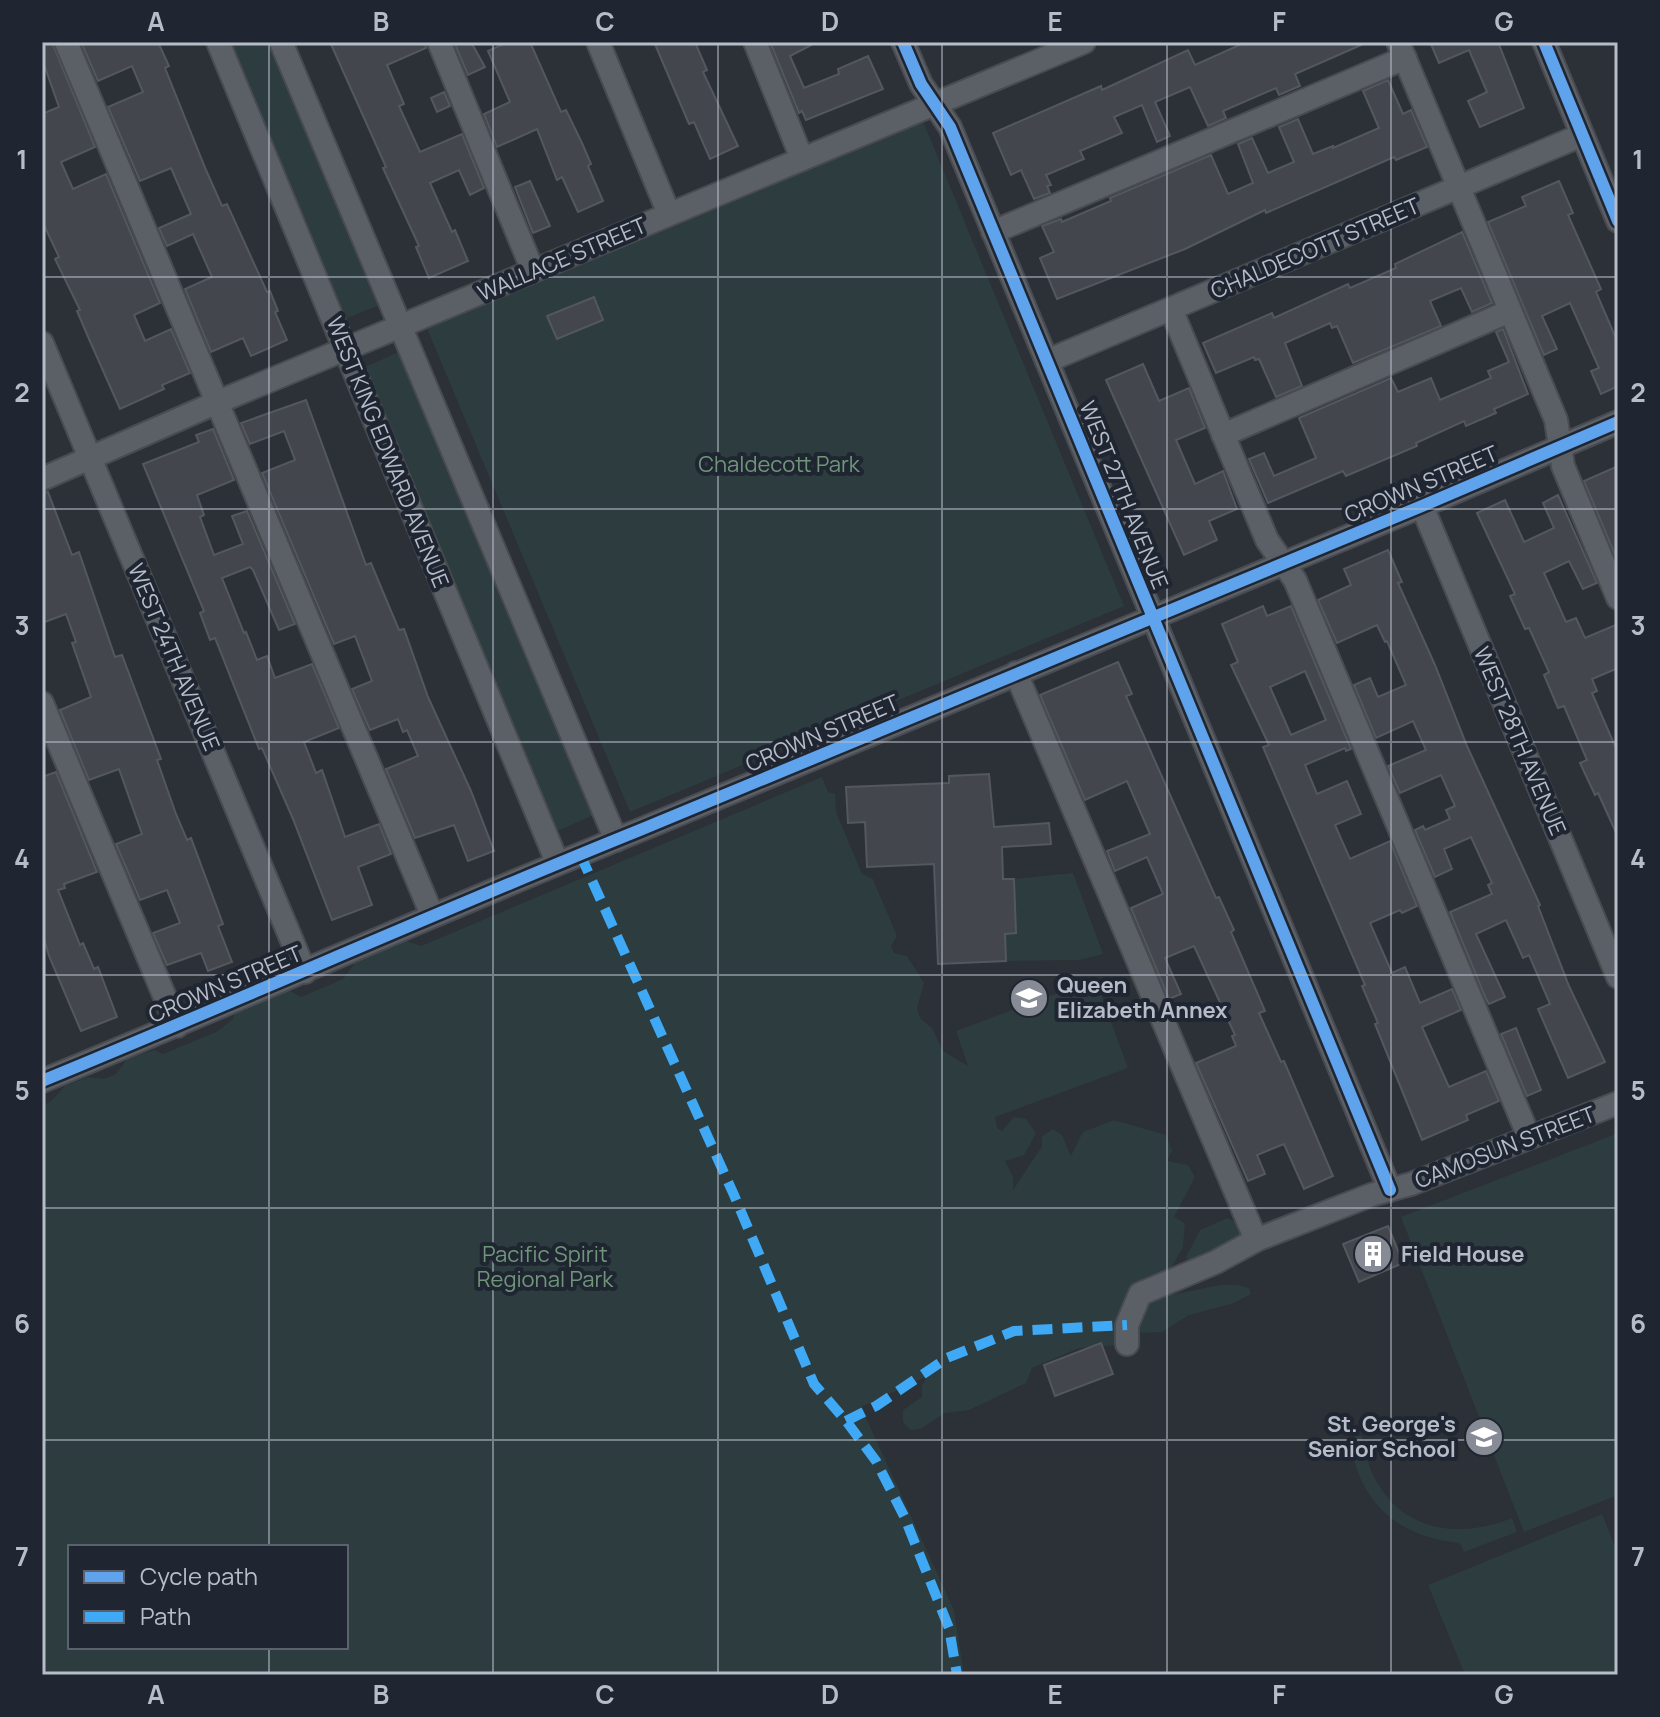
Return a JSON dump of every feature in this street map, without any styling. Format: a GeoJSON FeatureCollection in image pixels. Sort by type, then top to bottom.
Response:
{"type":"FeatureCollection","features":[{"type":"Feature","properties":{"kind":"street"},"geometry":{"type":"LineString","coordinates":[[66,42],[432,915]]}},
{"type":"Feature","properties":{"kind":"street","name":"WEST KING EDWARD AVENUE"},"geometry":{"type":"LineString","coordinates":[[218,42],[557,862]]}},
{"type":"Feature","properties":{"kind":"street"},"geometry":{"type":"LineString","coordinates":[[281,42],[616,840]]}},
{"type":"Feature","properties":{"kind":"street"},"geometry":{"type":"LineString","coordinates":[[439,42],[533,271]]}},
{"type":"Feature","properties":{"kind":"street"},"geometry":{"type":"LineString","coordinates":[[598,42],[669,214]]}},
{"type":"Feature","properties":{"kind":"street"},"geometry":{"type":"LineString","coordinates":[[755,42],[802,159]]}},
{"type":"Feature","properties":{"kind":"street","name":"WEST 27TH AVENUE"},"geometry":{"type":"LineString","coordinates":[[903,42],[921,84],[950,127],[1390,1190]]}},
{"type":"Feature","properties":{"kind":"street","name":"WALLACE STREET"},"geometry":{"type":"LineString","coordinates":[[42,479],[218,402],[1084,42]]}},
{"type":"Feature","properties":{"kind":"street"},"geometry":{"type":"LineString","coordinates":[[1544,42],[1618,221]]}},
{"type":"Feature","properties":{"kind":"street"},"geometry":{"type":"LineString","coordinates":[[993,232],[1401,50],[1556,420],[1563,466],[1618,598]]}},
{"type":"Feature","properties":{"kind":"street","name":"CHALDECOTT STREET"},"geometry":{"type":"LineString","coordinates":[[1047,361],[1582,135]]}},
{"type":"Feature","properties":{"kind":"street"},"geometry":{"type":"LineString","coordinates":[[1171,309],[1267,540],[1301,595],[1529,1137]]}},
{"type":"Feature","properties":{"kind":"street"},"geometry":{"type":"LineString","coordinates":[[1223,435],[1510,311]]}},
{"type":"Feature","properties":{"kind":"street","name":"WEST 24TH AVENUE"},"geometry":{"type":"LineString","coordinates":[[42,343],[305,972]]}},
{"type":"Feature","properties":{"kind":"street","name":"CROWN STREET"},"geometry":{"type":"LineString","coordinates":[[42,1080],[305,972],[557,862],[1422,506],[1618,422]]}},
{"type":"Feature","properties":{"kind":"street","name":"WEST 28TH AVENUE"},"geometry":{"type":"LineString","coordinates":[[1422,506],[1618,977]]}},
{"type":"Feature","properties":{"kind":"street"},"geometry":{"type":"LineString","coordinates":[[1016,673],[1256,1240]]}},
{"type":"Feature","properties":{"kind":"street"},"geometry":{"type":"LineString","coordinates":[[42,703],[177,1026]]}},
{"type":"Feature","properties":{"kind":"street","name":"CAMOSUN STREET"},"geometry":{"type":"LineString","coordinates":[[1127,1344],[1127,1325],[1140,1294],[1216,1262],[1256,1240],[1618,1103]]}},
{"type":"Feature","properties":{"kind":"green space"},"geometry":{"type":"Polygon","coordinates":[[[230,42],[273,42],[382,304],[345,319],[230,42]]]}},
{"type":"Feature","properties":{"kind":"green space","name":"Chaldecott Park"},"geometry":{"type":"Polygon","coordinates":[[[922,119],[1124,606],[630,812],[426,326],[922,119]]]}},
{"type":"Feature","properties":{"kind":"green space"},"geometry":{"type":"Polygon","coordinates":[[[401,351],[594,815],[557,831],[365,367],[401,351]]]}},
{"type":"Feature","properties":{"kind":"green space","name":"Pacific Spirit Regional Park"},"geometry":{"type":"Polygon","coordinates":[[[822,777],[828,792],[835,794],[836,812],[862,874],[873,879],[897,936],[891,946],[894,953],[907,956],[924,983],[917,1008],[920,1018],[932,1028],[943,1051],[968,1066],[956,1031],[1095,979],[1128,1068],[995,1117],[997,1128],[1002,1131],[1014,1117],[1026,1119],[1036,1133],[1024,1155],[1005,1161],[1013,1177],[1013,1190],[1042,1146],[1042,1136],[1053,1129],[1062,1135],[1071,1156],[1083,1132],[1114,1120],[1166,1135],[1172,1151],[1167,1161],[1188,1165],[1195,1177],[1174,1217],[1185,1223],[1183,1247],[1157,1293],[1237,1285],[1249,1288],[1251,1294],[1234,1303],[1189,1315],[1162,1332],[1141,1333],[1136,1321],[1141,1304],[1120,1345],[1079,1348],[1032,1368],[1026,1383],[969,1410],[945,1413],[920,1429],[911,1430],[903,1422],[903,1410],[922,1397],[922,1385],[928,1376],[861,1407],[954,1610],[964,1675],[42,1675],[42,1105],[50,1102],[65,1086],[88,1077],[104,1079],[116,1074],[127,1059],[154,1050],[163,1054],[216,1032],[232,1020],[240,1003],[290,991],[301,997],[343,979],[362,953],[403,940],[421,946],[822,777]]]}},
{"type":"Feature","properties":{"kind":"green space"},"geometry":{"type":"Polygon","coordinates":[[[1073,873],[1103,954],[1079,960],[1006,961],[1005,934],[1016,933],[1014,879],[1073,873]]]}},
{"type":"Feature","properties":{"kind":"green space"},"geometry":{"type":"Polygon","coordinates":[[[1618,1133],[1618,1495],[1524,1532],[1401,1217],[1618,1133]]]}},
{"type":"Feature","properties":{"kind":"green space"},"geometry":{"type":"Polygon","coordinates":[[[1227,1218],[1239,1223],[1241,1235],[1238,1245],[1190,1264],[1186,1257],[1200,1230],[1227,1218]]]}},
{"type":"Feature","properties":{"kind":"green space"},"geometry":{"type":"Polygon","coordinates":[[[1362,1436],[1369,1464],[1380,1487],[1395,1506],[1414,1519],[1459,1529],[1512,1518],[1517,1532],[1464,1552],[1460,1543],[1417,1533],[1399,1524],[1371,1497],[1361,1480],[1349,1437],[1362,1436]]]}},
{"type":"Feature","properties":{"kind":"green space"},"geometry":{"type":"Polygon","coordinates":[[[1602,1514],[1618,1554],[1618,1675],[1465,1675],[1428,1585],[1602,1514]]]}},
{"type":"Feature","properties":{"kind":"building"},"geometry":{"type":"Polygon","coordinates":[[[42,42],[52,42],[95,147],[61,162],[73,189],[106,174],[160,303],[134,315],[145,341],[171,329],[190,373],[120,409],[77,311],[80,310],[55,259],[59,257],[42,221],[42,114],[59,107],[42,59],[42,42]]]}},
{"type":"Feature","properties":{"kind":"building"},"geometry":{"type":"Polygon","coordinates":[[[81,42],[158,42],[169,66],[165,68],[206,170],[222,206],[227,204],[267,292],[270,291],[287,340],[251,356],[243,338],[211,352],[185,289],[212,277],[193,234],[167,246],[159,228],[191,214],[171,168],[140,181],[108,107],[143,92],[132,66],[98,81],[81,42]]]}},
{"type":"Feature","properties":{"kind":"building"},"geometry":{"type":"Polygon","coordinates":[[[330,42],[425,42],[426,48],[387,65],[404,104],[399,106],[420,152],[462,134],[484,188],[470,195],[459,170],[430,183],[468,261],[429,278],[416,247],[419,246],[383,168],[386,167],[330,42]]]}},
{"type":"Feature","properties":{"kind":"building"},"geometry":{"type":"Polygon","coordinates":[[[454,42],[471,42],[485,67],[468,75],[454,42]]]}},
{"type":"Feature","properties":{"kind":"building"},"geometry":{"type":"Polygon","coordinates":[[[508,42],[530,42],[561,112],[566,110],[582,143],[603,201],[578,212],[562,177],[557,180],[537,129],[497,147],[484,114],[510,102],[488,51],[508,42]]]}},
{"type":"Feature","properties":{"kind":"building"},"geometry":{"type":"Polygon","coordinates":[[[654,42],[695,42],[707,70],[703,72],[738,146],[710,159],[694,122],[689,124],[654,42]]]}},
{"type":"Feature","properties":{"kind":"building"},"geometry":{"type":"Polygon","coordinates":[[[770,42],[817,42],[790,56],[804,88],[839,74],[838,69],[868,56],[883,89],[806,120],[802,111],[799,113],[770,42]]]}},
{"type":"Feature","properties":{"kind":"building"},"geometry":{"type":"Polygon","coordinates":[[[1246,42],[1368,42],[1295,74],[1300,86],[1279,95],[1276,88],[1223,111],[1226,118],[1208,126],[1190,87],[1155,102],[1170,136],[1157,142],[1142,105],[1114,117],[1122,133],[1080,151],[1084,159],[1046,175],[1051,185],[1047,186],[1050,193],[1034,199],[1021,170],[1011,175],[993,133],[1101,86],[1102,90],[1188,50],[1195,65],[1246,42]]]}},
{"type":"Feature","properties":{"kind":"building"},"geometry":{"type":"Polygon","coordinates":[[[1430,42],[1498,42],[1524,108],[1480,127],[1468,101],[1487,92],[1469,50],[1439,63],[1430,42]]]}},
{"type":"Feature","properties":{"kind":"building"},"geometry":{"type":"Polygon","coordinates":[[[1388,80],[1403,114],[1411,110],[1427,147],[1396,160],[1394,157],[1266,213],[1265,210],[1185,249],[1057,299],[1040,258],[1054,252],[1042,226],[1061,219],[1062,222],[1211,155],[1228,194],[1253,183],[1238,144],[1252,138],[1268,173],[1294,162],[1279,127],[1298,119],[1313,154],[1333,148],[1379,128],[1363,91],[1388,80]]]}},
{"type":"Feature","properties":{"kind":"building"},"geometry":{"type":"Polygon","coordinates":[[[444,92],[450,106],[437,112],[431,98],[444,92]]]}},
{"type":"Feature","properties":{"kind":"building"},"geometry":{"type":"Polygon","coordinates":[[[530,181],[550,226],[533,233],[515,187],[530,181]]]}},
{"type":"Feature","properties":{"kind":"building"},"geometry":{"type":"Polygon","coordinates":[[[1559,181],[1573,213],[1568,215],[1601,289],[1596,292],[1618,343],[1618,386],[1601,394],[1591,371],[1599,368],[1570,303],[1542,316],[1557,349],[1544,355],[1488,222],[1526,206],[1522,197],[1559,181]]]}},
{"type":"Feature","properties":{"kind":"building"},"geometry":{"type":"Polygon","coordinates":[[[1462,232],[1492,303],[1472,312],[1461,288],[1430,301],[1441,326],[1353,363],[1337,326],[1332,328],[1330,323],[1285,343],[1302,386],[1276,397],[1259,359],[1255,360],[1254,357],[1216,373],[1203,343],[1272,313],[1274,318],[1348,284],[1350,288],[1396,268],[1395,264],[1462,232]]]}},
{"type":"Feature","properties":{"kind":"building"},"geometry":{"type":"Polygon","coordinates":[[[594,297],[603,320],[557,339],[547,316],[594,297]]]}},
{"type":"Feature","properties":{"kind":"building"},"geometry":{"type":"Polygon","coordinates":[[[1503,329],[1528,394],[1466,426],[1464,421],[1416,443],[1417,446],[1346,476],[1343,471],[1268,503],[1249,459],[1264,453],[1274,476],[1316,458],[1299,418],[1391,378],[1398,392],[1431,378],[1440,400],[1491,378],[1488,371],[1509,362],[1496,332],[1503,329]]]}},
{"type":"Feature","properties":{"kind":"building"},"geometry":{"type":"Polygon","coordinates":[[[1143,364],[1159,401],[1189,388],[1205,428],[1176,440],[1195,484],[1223,471],[1237,509],[1209,521],[1217,540],[1184,555],[1106,380],[1143,364]]]}},
{"type":"Feature","properties":{"kind":"building"},"geometry":{"type":"Polygon","coordinates":[[[306,400],[366,565],[371,563],[399,630],[404,629],[428,697],[471,791],[494,851],[468,861],[454,825],[415,838],[386,769],[418,756],[407,730],[403,732],[398,719],[370,730],[352,689],[372,681],[355,636],[334,644],[262,473],[295,460],[284,431],[250,444],[241,423],[306,400]]]}},
{"type":"Feature","properties":{"kind":"building"},"geometry":{"type":"Polygon","coordinates":[[[213,429],[234,480],[197,495],[204,515],[200,517],[214,555],[243,544],[232,516],[247,511],[295,624],[279,630],[250,567],[222,578],[244,633],[257,660],[267,656],[275,678],[312,664],[339,728],[304,742],[316,773],[322,770],[345,837],[379,824],[391,854],[358,867],[372,905],[332,920],[293,819],[262,748],[259,749],[215,638],[210,640],[200,613],[204,611],[143,464],[199,442],[196,435],[213,429]]]}},
{"type":"Feature","properties":{"kind":"building"},"geometry":{"type":"Polygon","coordinates":[[[1618,466],[1618,562],[1584,481],[1618,466]]]}},
{"type":"Feature","properties":{"kind":"building"},"geometry":{"type":"Polygon","coordinates":[[[48,492],[72,555],[79,552],[115,657],[122,655],[161,759],[157,760],[176,814],[187,840],[191,838],[223,924],[218,926],[232,962],[208,971],[201,953],[167,965],[153,933],[180,923],[167,890],[140,900],[116,844],[142,834],[119,769],[89,780],[60,710],[91,697],[72,643],[76,642],[66,614],[42,623],[42,493],[48,492]]]}},
{"type":"Feature","properties":{"kind":"building"},"geometry":{"type":"Polygon","coordinates":[[[1558,495],[1597,583],[1583,589],[1569,561],[1544,573],[1566,622],[1576,618],[1585,638],[1618,624],[1618,668],[1592,679],[1597,691],[1592,693],[1618,753],[1618,837],[1580,763],[1587,760],[1564,706],[1558,708],[1544,675],[1549,672],[1510,596],[1515,594],[1477,513],[1505,500],[1524,542],[1554,528],[1543,503],[1558,495]]]}},
{"type":"Feature","properties":{"kind":"building"},"geometry":{"type":"Polygon","coordinates":[[[1388,550],[1402,582],[1398,583],[1467,746],[1540,905],[1569,986],[1605,1062],[1568,1078],[1538,1009],[1550,1004],[1529,955],[1523,958],[1506,920],[1476,934],[1505,997],[1489,1004],[1486,999],[1450,912],[1492,894],[1488,885],[1492,883],[1471,837],[1444,849],[1452,869],[1435,877],[1415,830],[1423,826],[1425,830],[1450,819],[1446,810],[1455,806],[1441,775],[1400,793],[1388,766],[1426,750],[1413,721],[1376,738],[1354,685],[1370,678],[1378,697],[1406,685],[1387,641],[1377,625],[1337,643],[1318,600],[1351,585],[1344,569],[1388,550]]]}},
{"type":"Feature","properties":{"kind":"building"},"geometry":{"type":"Polygon","coordinates":[[[1263,606],[1267,616],[1291,606],[1351,749],[1346,751],[1345,748],[1305,765],[1317,794],[1347,781],[1361,814],[1335,825],[1350,859],[1390,841],[1417,906],[1370,923],[1392,973],[1405,967],[1420,1003],[1452,989],[1461,1010],[1422,1027],[1449,1087],[1486,1071],[1499,1101],[1466,1115],[1468,1120],[1422,1140],[1375,1024],[1378,1023],[1362,986],[1365,985],[1263,747],[1269,745],[1231,665],[1238,662],[1222,624],[1263,606]],[[1305,671],[1270,687],[1291,735],[1326,720],[1305,671]]]}},
{"type":"Feature","properties":{"kind":"building"},"geometry":{"type":"Polygon","coordinates":[[[1118,662],[1132,694],[1126,696],[1216,898],[1219,897],[1234,930],[1231,932],[1265,1011],[1259,1013],[1281,1062],[1284,1061],[1333,1176],[1304,1189],[1284,1144],[1257,1155],[1265,1174],[1248,1181],[1196,1063],[1236,1046],[1232,1036],[1235,1035],[1194,946],[1165,958],[1181,994],[1169,999],[1131,908],[1163,894],[1147,857],[1115,871],[1107,851],[1150,834],[1127,781],[1085,800],[1040,695],[1118,662]]]}},
{"type":"Feature","properties":{"kind":"building"},"geometry":{"type":"Polygon","coordinates":[[[56,772],[97,872],[64,884],[65,888],[58,890],[80,945],[83,943],[94,969],[98,967],[117,1017],[81,1031],[42,932],[42,777],[56,772]]]}},
{"type":"Feature","properties":{"kind":"building"},"geometry":{"type":"Polygon","coordinates":[[[989,774],[994,827],[1049,823],[1051,844],[1002,847],[1003,879],[1014,879],[1016,933],[1005,934],[1006,961],[938,964],[934,864],[867,867],[865,822],[848,823],[846,787],[949,783],[949,776],[989,774]]]}},
{"type":"Feature","properties":{"kind":"building"},"geometry":{"type":"Polygon","coordinates":[[[1516,1028],[1541,1090],[1527,1096],[1501,1034],[1516,1028]]]}},
{"type":"Feature","properties":{"kind":"building","name":"Field House"},"geometry":{"type":"Polygon","coordinates":[[[1388,1226],[1403,1263],[1359,1282],[1343,1244],[1388,1226]]]}},
{"type":"Feature","properties":{"kind":"building"},"geometry":{"type":"Polygon","coordinates":[[[1101,1343],[1113,1374],[1055,1396],[1044,1365],[1101,1343]]]}},
{"type":"Feature","properties":{"kind":"marked path"},"geometry":{"type":"LineString","coordinates":[[580,854],[734,1195],[814,1384],[876,1461],[904,1516],[949,1628],[957,1675]]}},
{"type":"Feature","properties":{"kind":"marked path"},"geometry":{"type":"LineString","coordinates":[[846,1421],[876,1406],[947,1358],[1014,1331],[1127,1325]]}},
{"type":"Feature","properties":{"kind":"cycle path"},"geometry":{"type":"LineString","coordinates":[[903,42],[921,84],[950,127],[1390,1190]]}},
{"type":"Feature","properties":{"kind":"cycle path"},"geometry":{"type":"LineString","coordinates":[[1544,42],[1618,221]]}},
{"type":"Feature","properties":{"kind":"cycle path"},"geometry":{"type":"LineString","coordinates":[[42,1081],[1618,422]]}},
{"type":"Feature","properties":{"kind":"place","name":"Queen Elizabeth Annex"},"geometry":{"type":"Point","coordinates":[1029,998]}},
{"type":"Feature","properties":{"kind":"place","name":"Field House"},"geometry":{"type":"Point","coordinates":[1373,1254]}},
{"type":"Feature","properties":{"kind":"place","name":"St. George's Senior School"},"geometry":{"type":"Point","coordinates":[1484,1437]}}]}
